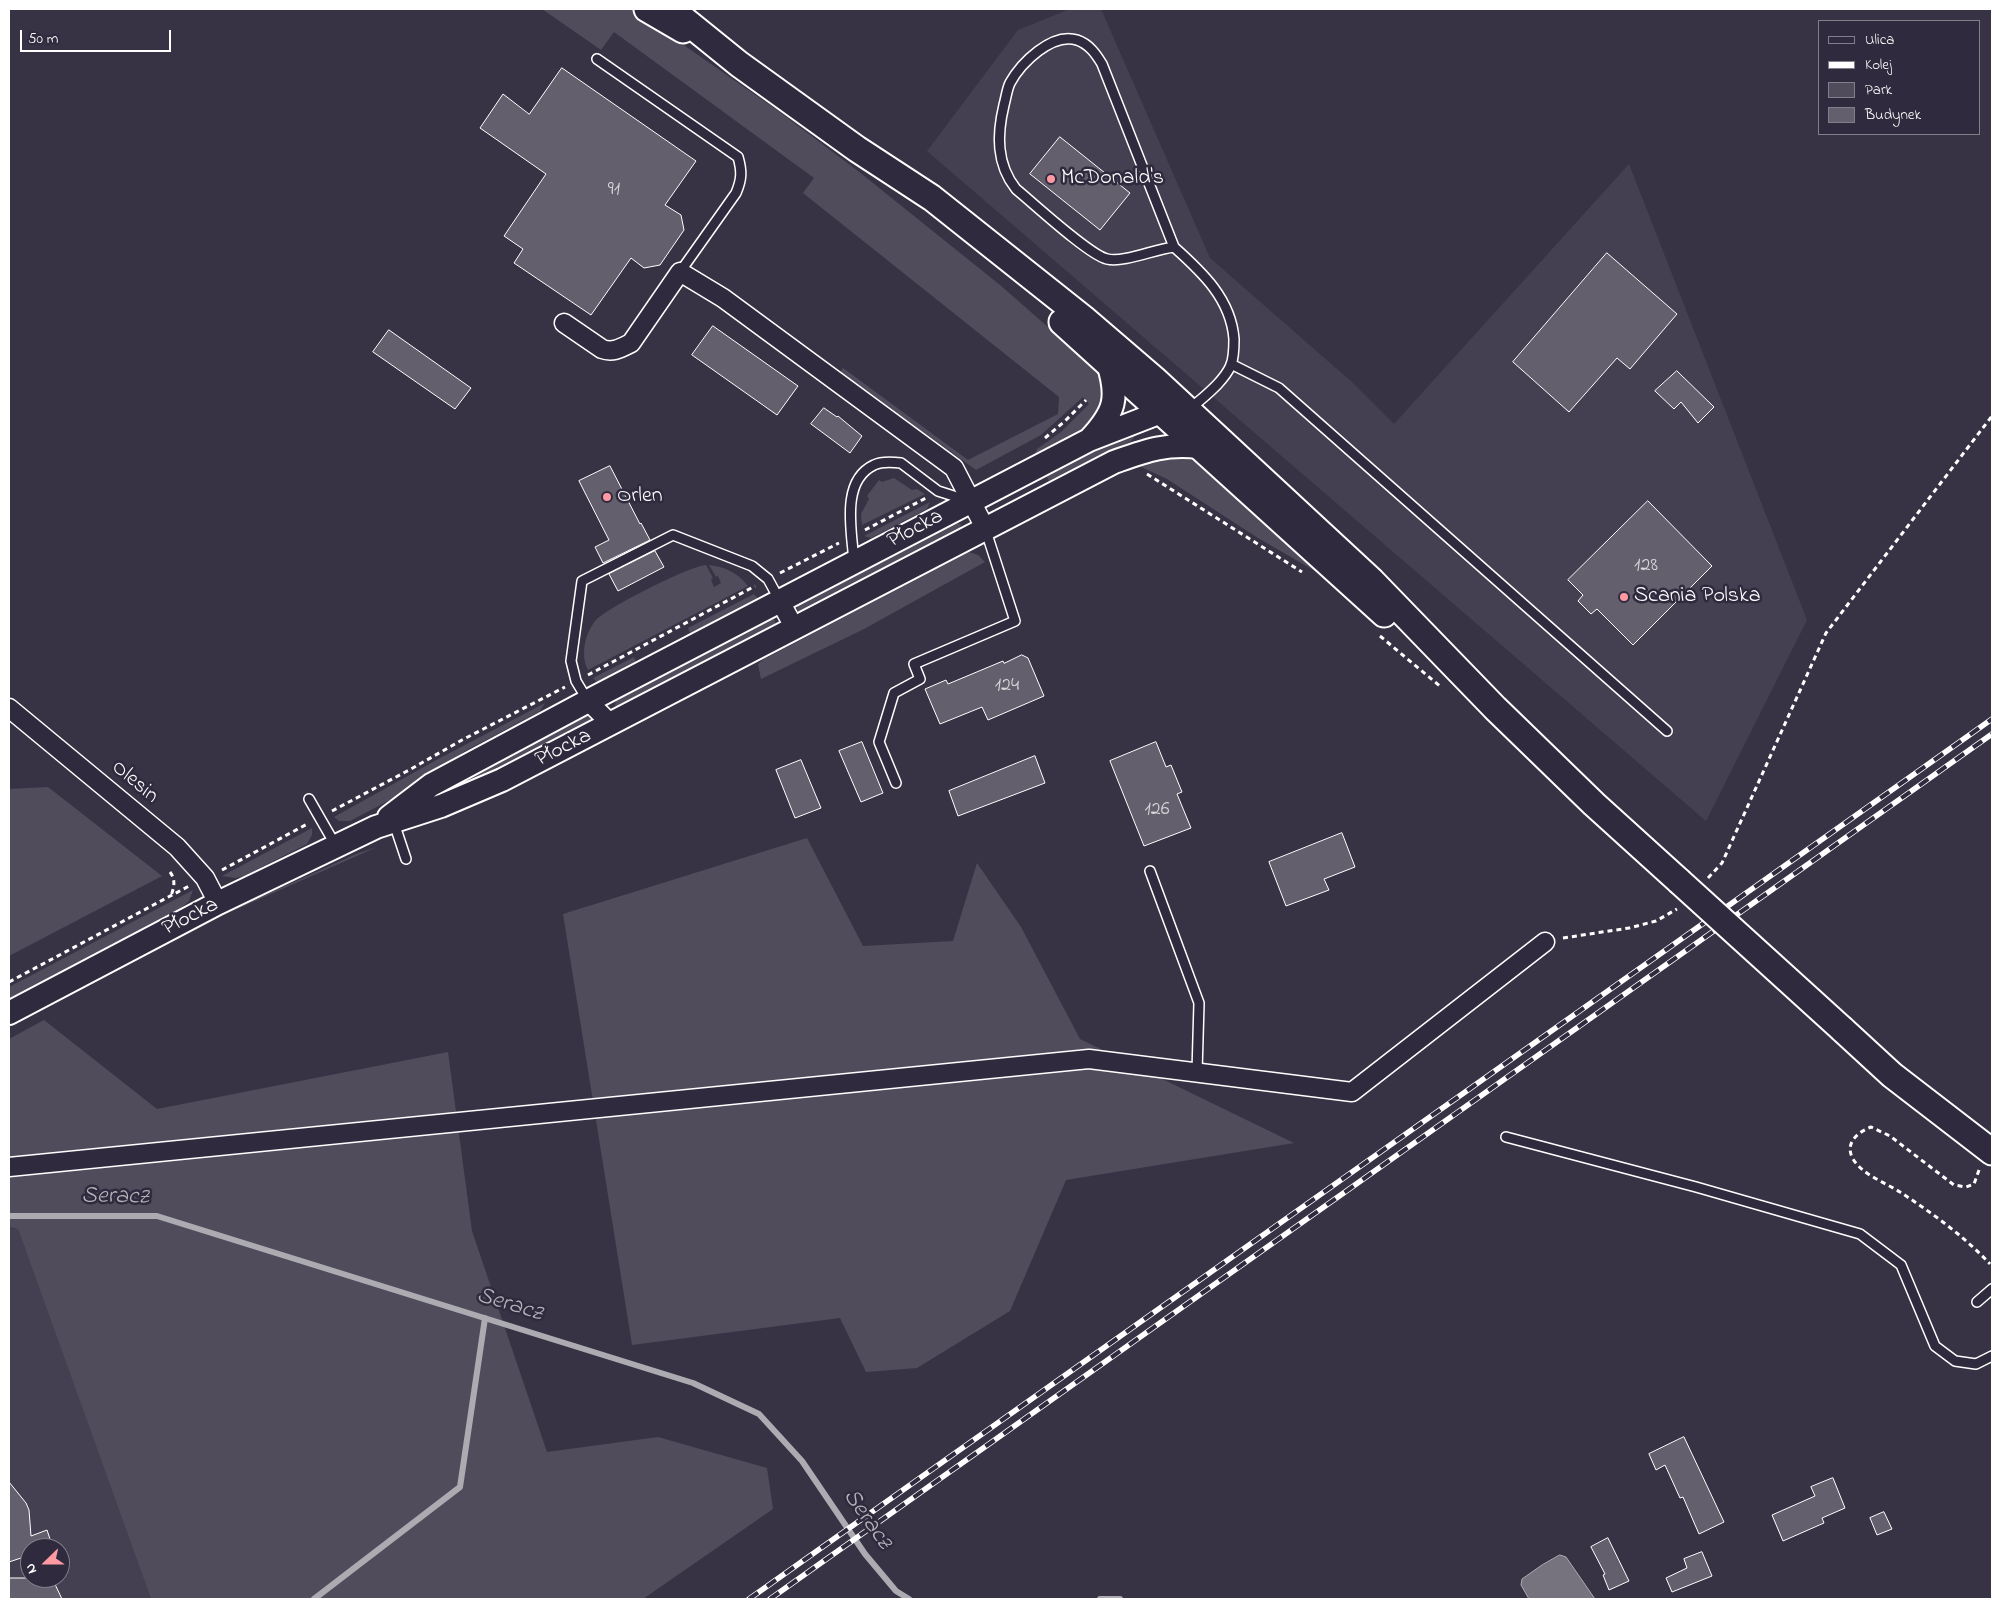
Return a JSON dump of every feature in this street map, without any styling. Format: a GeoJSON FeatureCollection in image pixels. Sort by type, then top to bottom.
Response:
{"type":"FeatureCollection","features":[{"type":"Feature","properties":{"kind":"main road"},"geometry":{"type":"LineString","coordinates":[[646,9],[739,64]]}},
{"type":"Feature","properties":{"kind":"main road"},"geometry":{"type":"LineString","coordinates":[[671,9],[739,64],[857,150],[932,198],[1082,318],[1174,415],[1199,447],[1351,586],[1495,708]]}},
{"type":"Feature","properties":{"kind":"main road"},"geometry":{"type":"LineString","coordinates":[[857,150],[1108,363],[1174,415],[1372,581],[1495,708],[1594,804],[1983,1158]]}},
{"type":"Feature","properties":{"kind":"street"},"geometry":{"type":"LineString","coordinates":[[564,323],[602,349],[609,351],[619,350],[630,343],[680,272],[723,298],[954,468],[971,502]]}},
{"type":"Feature","properties":{"kind":"street","name":"Płocka"},"geometry":{"type":"LineString","coordinates":[[1089,440],[1105,423],[1114,404],[1114,384],[1108,363]]}},
{"type":"Feature","properties":{"kind":"street","name":"Płocka"},"geometry":{"type":"LineString","coordinates":[[387,821],[431,785],[1089,440],[1174,415]]}},
{"type":"Feature","properties":{"kind":"street","name":"Płocka"},"geometry":{"type":"LineString","coordinates":[[1114,462],[1174,415]]}},
{"type":"Feature","properties":{"kind":"street","name":"Płocka"},"geometry":{"type":"LineString","coordinates":[[9,1013],[218,903],[387,821],[441,806],[502,780],[1114,462],[1172,445],[1199,447]]}},
{"type":"Feature","properties":{"kind":"street","name":"Płocka"},"geometry":{"type":"LineString","coordinates":[[971,502],[985,528]]}},
{"type":"Feature","properties":{"kind":"street"},"geometry":{"type":"LineString","coordinates":[[780,601],[795,628]]}},
{"type":"Feature","properties":{"kind":"street","name":"Płocka"},"geometry":{"type":"LineString","coordinates":[[588,701],[611,724]]}},
{"type":"Feature","properties":{"kind":"street","name":"Olesin"},"geometry":{"type":"LineString","coordinates":[[9,708],[177,847],[205,878],[218,903]]}},
{"type":"Feature","properties":{"kind":"street"},"geometry":{"type":"LineString","coordinates":[[9,1167],[1089,1059],[1352,1092],[1545,942]]}},
{"type":"Feature","properties":{"kind":"lane"},"geometry":{"type":"LineString","coordinates":[[1174,247],[1121,259],[1106,259],[1091,251],[1016,189],[1007,178],[998,139],[1009,84],[1021,66],[1044,47],[1059,40],[1068,39],[1077,40],[1094,52],[1102,64],[1174,247],[1197,268],[1216,290],[1228,312],[1233,329],[1234,349],[1231,364],[1222,378],[1174,415]]}},
{"type":"Feature","properties":{"kind":"lane"},"geometry":{"type":"LineString","coordinates":[[597,59],[738,157],[741,180],[736,192],[680,272]]}},
{"type":"Feature","properties":{"kind":"lane"},"geometry":{"type":"LineString","coordinates":[[1231,364],[1280,388],[1668,731]]}},
{"type":"Feature","properties":{"kind":"lane"},"geometry":{"type":"LineString","coordinates":[[854,562],[851,512],[854,488],[864,472],[876,464],[901,463],[938,491],[971,502]]}},
{"type":"Feature","properties":{"kind":"lane"},"geometry":{"type":"LineString","coordinates":[[896,783],[879,742],[894,693],[920,679],[914,664],[1015,621],[985,528]]}},
{"type":"Feature","properties":{"kind":"lane"},"geometry":{"type":"LineString","coordinates":[[588,701],[576,681],[571,662],[582,581],[673,535],[752,566],[768,579],[780,601]]}},
{"type":"Feature","properties":{"kind":"lane"},"geometry":{"type":"LineString","coordinates":[[309,799],[336,846]]}},
{"type":"Feature","properties":{"kind":"lane"},"geometry":{"type":"LineString","coordinates":[[387,821],[406,859]]}},
{"type":"Feature","properties":{"kind":"lane"},"geometry":{"type":"LineString","coordinates":[[1150,871],[1199,1002],[1197,1072]]}},
{"type":"Feature","properties":{"kind":"lane"},"geometry":{"type":"LineString","coordinates":[[1506,1137],[1696,1187],[1860,1234],[1901,1265],[1935,1346],[1955,1361],[1976,1364],[1992,1356]]}},
{"type":"Feature","properties":{"kind":"lane"},"geometry":{"type":"LineString","coordinates":[[1976,1302],[1992,1289]]}},
{"type":"Feature","properties":{"kind":"path"},"geometry":{"type":"LineString","coordinates":[[1040,441],[1066,420],[1086,400]]}},
{"type":"Feature","properties":{"kind":"path"},"geometry":{"type":"LineString","coordinates":[[1705,882],[1722,863],[1826,633],[1992,416]]}},
{"type":"Feature","properties":{"kind":"path"},"geometry":{"type":"LineString","coordinates":[[1139,469],[1303,572]]}},
{"type":"Feature","properties":{"kind":"path"},"geometry":{"type":"LineString","coordinates":[[1376,632],[1441,687]]}},
{"type":"Feature","properties":{"kind":"path"},"geometry":{"type":"LineString","coordinates":[[170,872],[174,877],[174,887],[171,896]]}},
{"type":"Feature","properties":{"kind":"path"},"geometry":{"type":"LineString","coordinates":[[9,982],[205,878]]}},
{"type":"Feature","properties":{"kind":"path"},"geometry":{"type":"LineString","coordinates":[[1545,942],[1629,928],[1656,921],[1682,906]]}},
{"type":"Feature","properties":{"kind":"path"},"geometry":{"type":"LineString","coordinates":[[1983,1158],[1974,1184],[1966,1187],[1954,1185],[1890,1136],[1871,1127],[1860,1132],[1853,1139],[1850,1150],[1852,1158],[1862,1170],[1900,1192],[1961,1236],[1990,1264]]}},
{"type":"Feature","properties":{"kind":"shaded area"},"geometry":{"type":"Polygon","coordinates":[[[1070,9],[1101,9],[1210,258],[1353,383],[1394,424],[1629,164],[1807,620],[1706,821],[927,151],[1018,30],[1070,9]]]}},
{"type":"Feature","properties":{"kind":"shaded area"},"geometry":{"type":"Polygon","coordinates":[[[9,1228],[18,1229],[151,1599],[9,1599],[9,1228]]]}},
{"type":"Feature","properties":{"kind":"shaded area"},"geometry":{"type":"Polygon","coordinates":[[[1560,1555],[1566,1557],[1595,1599],[1529,1599],[1521,1585],[1522,1579],[1560,1555]]]}},
{"type":"Feature","properties":{"kind":"green space"},"geometry":{"type":"Polygon","coordinates":[[[542,9],[632,9],[777,110],[858,171],[1000,285],[1096,369],[1102,384],[1102,399],[1097,411],[1077,434],[1038,460],[1035,454],[1037,449],[1061,432],[1089,404],[1083,397],[1041,435],[976,470],[840,372],[843,368],[968,460],[1058,414],[1059,397],[803,193],[814,178],[614,32],[601,50],[542,9]]]}},
{"type":"Feature","properties":{"kind":"green space"},"geometry":{"type":"Polygon","coordinates":[[[1124,434],[1137,434],[1130,442],[1050,483],[1046,475],[1124,434]]]}},
{"type":"Feature","properties":{"kind":"green space"},"geometry":{"type":"Polygon","coordinates":[[[1170,454],[1198,462],[1205,467],[1329,578],[1327,580],[1258,538],[1167,479],[1137,465],[1060,503],[1136,464],[1170,454]]]}},
{"type":"Feature","properties":{"kind":"green space"},"geometry":{"type":"Polygon","coordinates":[[[894,478],[912,490],[917,489],[925,494],[862,525],[861,514],[869,499],[867,496],[879,480],[882,482],[894,478]]]}},
{"type":"Feature","properties":{"kind":"green space"},"geometry":{"type":"Polygon","coordinates":[[[930,502],[927,509],[871,538],[864,536],[930,502]]]}},
{"type":"Feature","properties":{"kind":"green space"},"geometry":{"type":"Polygon","coordinates":[[[955,523],[961,524],[960,530],[800,613],[797,610],[798,605],[955,523]]]}},
{"type":"Feature","properties":{"kind":"green space"},"geometry":{"type":"Polygon","coordinates":[[[969,552],[978,555],[985,562],[864,629],[761,679],[758,664],[764,659],[969,552]]]}},
{"type":"Feature","properties":{"kind":"green space"},"geometry":{"type":"Polygon","coordinates":[[[706,565],[713,578],[711,580],[714,587],[721,583],[709,565],[731,571],[748,586],[588,670],[584,658],[585,644],[589,631],[596,620],[615,606],[649,588],[683,572],[706,565]]]}},
{"type":"Feature","properties":{"kind":"green space"},"geometry":{"type":"Polygon","coordinates":[[[754,594],[759,600],[757,608],[690,633],[688,628],[754,594]]]}},
{"type":"Feature","properties":{"kind":"green space"},"geometry":{"type":"Polygon","coordinates":[[[771,619],[775,620],[775,627],[617,708],[615,705],[616,700],[771,619]]]}},
{"type":"Feature","properties":{"kind":"green space"},"geometry":{"type":"Polygon","coordinates":[[[634,657],[636,662],[601,686],[593,678],[634,657]]]}},
{"type":"Feature","properties":{"kind":"green space"},"geometry":{"type":"Polygon","coordinates":[[[545,703],[540,711],[465,751],[428,780],[350,821],[339,821],[334,817],[440,758],[545,703]]]}},
{"type":"Feature","properties":{"kind":"green space"},"geometry":{"type":"Polygon","coordinates":[[[587,715],[592,717],[593,721],[528,757],[403,812],[587,715]]]}},
{"type":"Feature","properties":{"kind":"green space"},"geometry":{"type":"Polygon","coordinates":[[[48,787],[162,876],[9,956],[9,789],[48,787]]]}},
{"type":"Feature","properties":{"kind":"green space"},"geometry":{"type":"Polygon","coordinates":[[[312,828],[312,835],[307,844],[244,876],[235,878],[222,876],[312,828]]]}},
{"type":"Feature","properties":{"kind":"green space"},"geometry":{"type":"Polygon","coordinates":[[[807,838],[863,946],[953,941],[977,863],[1021,927],[1080,1039],[1294,1143],[1066,1180],[1010,1311],[917,1368],[866,1372],[840,1318],[632,1345],[563,914],[807,838]]]}},
{"type":"Feature","properties":{"kind":"green space"},"geometry":{"type":"Polygon","coordinates":[[[377,847],[228,913],[9,1027],[9,1025],[203,923],[356,854],[377,847]]]}},
{"type":"Feature","properties":{"kind":"green space"},"geometry":{"type":"Polygon","coordinates":[[[193,890],[189,901],[180,909],[9,999],[9,987],[193,890]]]}},
{"type":"Feature","properties":{"kind":"green space"},"geometry":{"type":"Polygon","coordinates":[[[44,1020],[157,1109],[448,1052],[472,1231],[547,1452],[658,1437],[767,1468],[773,1509],[643,1599],[151,1599],[18,1229],[9,1227],[9,1039],[44,1020]]]}},
{"type":"Feature","properties":{"kind":"building"},"geometry":{"type":"Polygon","coordinates":[[[562,68],[696,161],[665,205],[681,215],[684,230],[660,265],[644,268],[631,258],[591,315],[514,263],[523,249],[504,236],[546,174],[480,128],[503,94],[529,114],[562,68]]]}},
{"type":"Feature","properties":{"kind":"building"},"geometry":{"type":"Polygon","coordinates":[[[1060,137],[1130,193],[1100,230],[1030,174],[1060,137]]]}},
{"type":"Feature","properties":{"kind":"building"},"geometry":{"type":"Polygon","coordinates":[[[1607,253],[1677,314],[1630,369],[1617,358],[1569,412],[1513,362],[1607,253]]]}},
{"type":"Feature","properties":{"kind":"building"},"geometry":{"type":"Polygon","coordinates":[[[713,326],[798,386],[777,415],[692,355],[713,326]]]}},
{"type":"Feature","properties":{"kind":"building"},"geometry":{"type":"Polygon","coordinates":[[[389,330],[471,388],[455,409],[373,352],[389,330]]]}},
{"type":"Feature","properties":{"kind":"building"},"geometry":{"type":"Polygon","coordinates":[[[1677,371],[1714,407],[1698,423],[1681,402],[1674,409],[1655,391],[1677,371]]]}},
{"type":"Feature","properties":{"kind":"building"},"geometry":{"type":"Polygon","coordinates":[[[824,408],[838,416],[862,436],[850,453],[811,424],[824,408]]]}},
{"type":"Feature","properties":{"kind":"building"},"geometry":{"type":"Polygon","coordinates":[[[610,466],[650,540],[603,563],[595,547],[609,540],[579,481],[610,466]]]}},
{"type":"Feature","properties":{"kind":"building"},"geometry":{"type":"Polygon","coordinates":[[[1648,501],[1712,566],[1633,645],[1597,609],[1591,614],[1578,601],[1583,595],[1568,580],[1648,501]]]}},
{"type":"Feature","properties":{"kind":"building"},"geometry":{"type":"Polygon","coordinates":[[[655,551],[664,567],[618,591],[609,574],[655,551]]]}},
{"type":"Feature","properties":{"kind":"building"},"geometry":{"type":"Polygon","coordinates":[[[1022,655],[1028,658],[1044,696],[988,720],[982,707],[940,724],[925,689],[946,680],[948,684],[1022,655]]]}},
{"type":"Feature","properties":{"kind":"building"},"geometry":{"type":"Polygon","coordinates":[[[862,742],[883,793],[861,802],[839,751],[862,742]]]}},
{"type":"Feature","properties":{"kind":"building"},"geometry":{"type":"Polygon","coordinates":[[[1156,742],[1166,767],[1171,765],[1182,792],[1177,794],[1191,828],[1144,846],[1110,761],[1156,742]]]}},
{"type":"Feature","properties":{"kind":"building"},"geometry":{"type":"Polygon","coordinates":[[[1035,756],[1045,783],[958,816],[949,791],[1035,756]]]}},
{"type":"Feature","properties":{"kind":"building"},"geometry":{"type":"Polygon","coordinates":[[[801,760],[821,808],[795,818],[776,770],[801,760]]]}},
{"type":"Feature","properties":{"kind":"building"},"geometry":{"type":"Polygon","coordinates":[[[1342,833],[1355,867],[1324,879],[1329,890],[1286,906],[1269,862],[1342,833]]]}},
{"type":"Feature","properties":{"kind":"building"},"geometry":{"type":"Polygon","coordinates":[[[1684,1437],[1724,1522],[1699,1534],[1683,1497],[1680,1498],[1665,1465],[1656,1470],[1649,1454],[1684,1437]]]}},
{"type":"Feature","properties":{"kind":"building"},"geometry":{"type":"Polygon","coordinates":[[[1833,1478],[1845,1508],[1822,1518],[1824,1523],[1783,1541],[1772,1515],[1815,1496],[1811,1487],[1833,1478]]]}},
{"type":"Feature","properties":{"kind":"building"},"geometry":{"type":"Polygon","coordinates":[[[9,1482],[26,1503],[29,1510],[31,1536],[47,1530],[50,1538],[20,1538],[20,1558],[9,1562],[9,1482]]]}},
{"type":"Feature","properties":{"kind":"building"},"geometry":{"type":"Polygon","coordinates":[[[1884,1512],[1892,1529],[1877,1535],[1870,1518],[1884,1512]]]}},
{"type":"Feature","properties":{"kind":"building"},"geometry":{"type":"Polygon","coordinates":[[[1608,1538],[1629,1581],[1609,1590],[1603,1575],[1605,1574],[1591,1547],[1608,1538]]]}},
{"type":"Feature","properties":{"kind":"building"},"geometry":{"type":"Polygon","coordinates":[[[1702,1552],[1712,1576],[1672,1592],[1666,1578],[1687,1568],[1684,1559],[1702,1552]]]}},
{"type":"Feature","properties":{"kind":"building"},"geometry":{"type":"Polygon","coordinates":[[[9,1578],[20,1578],[20,1588],[57,1588],[62,1599],[9,1599],[9,1578]]]}},
{"type":"Feature","properties":{"kind":"waterway","name":"Seracz"},"geometry":{"type":"LineString","coordinates":[[9,1216],[157,1216],[693,1383],[759,1414],[802,1461],[865,1554],[896,1591],[909,1599]]}},
{"type":"Feature","properties":{"kind":"waterway"},"geometry":{"type":"LineString","coordinates":[[314,1599],[460,1487],[485,1318]]}},
{"type":"Feature","properties":{"kind":"waterway","name":"Seracz"},"geometry":{"type":"LineString","coordinates":[[1100,1599],[1120,1599]]}},
{"type":"Feature","properties":{"kind":"railway"},"geometry":{"type":"LineString","coordinates":[[749,1599],[1992,719]]}},
{"type":"Feature","properties":{"kind":"railway"},"geometry":{"type":"LineString","coordinates":[[770,1599],[1992,734]]}},
{"type":"Feature","properties":{"kind":"place","name":"McDonald's"},"geometry":{"type":"Point","coordinates":[1051,179]}},
{"type":"Feature","properties":{"kind":"place","name":"Orlen"},"geometry":{"type":"Point","coordinates":[607,497]}},
{"type":"Feature","properties":{"kind":"place","name":"Scania Polska"},"geometry":{"type":"Point","coordinates":[1624,597]}}]}
